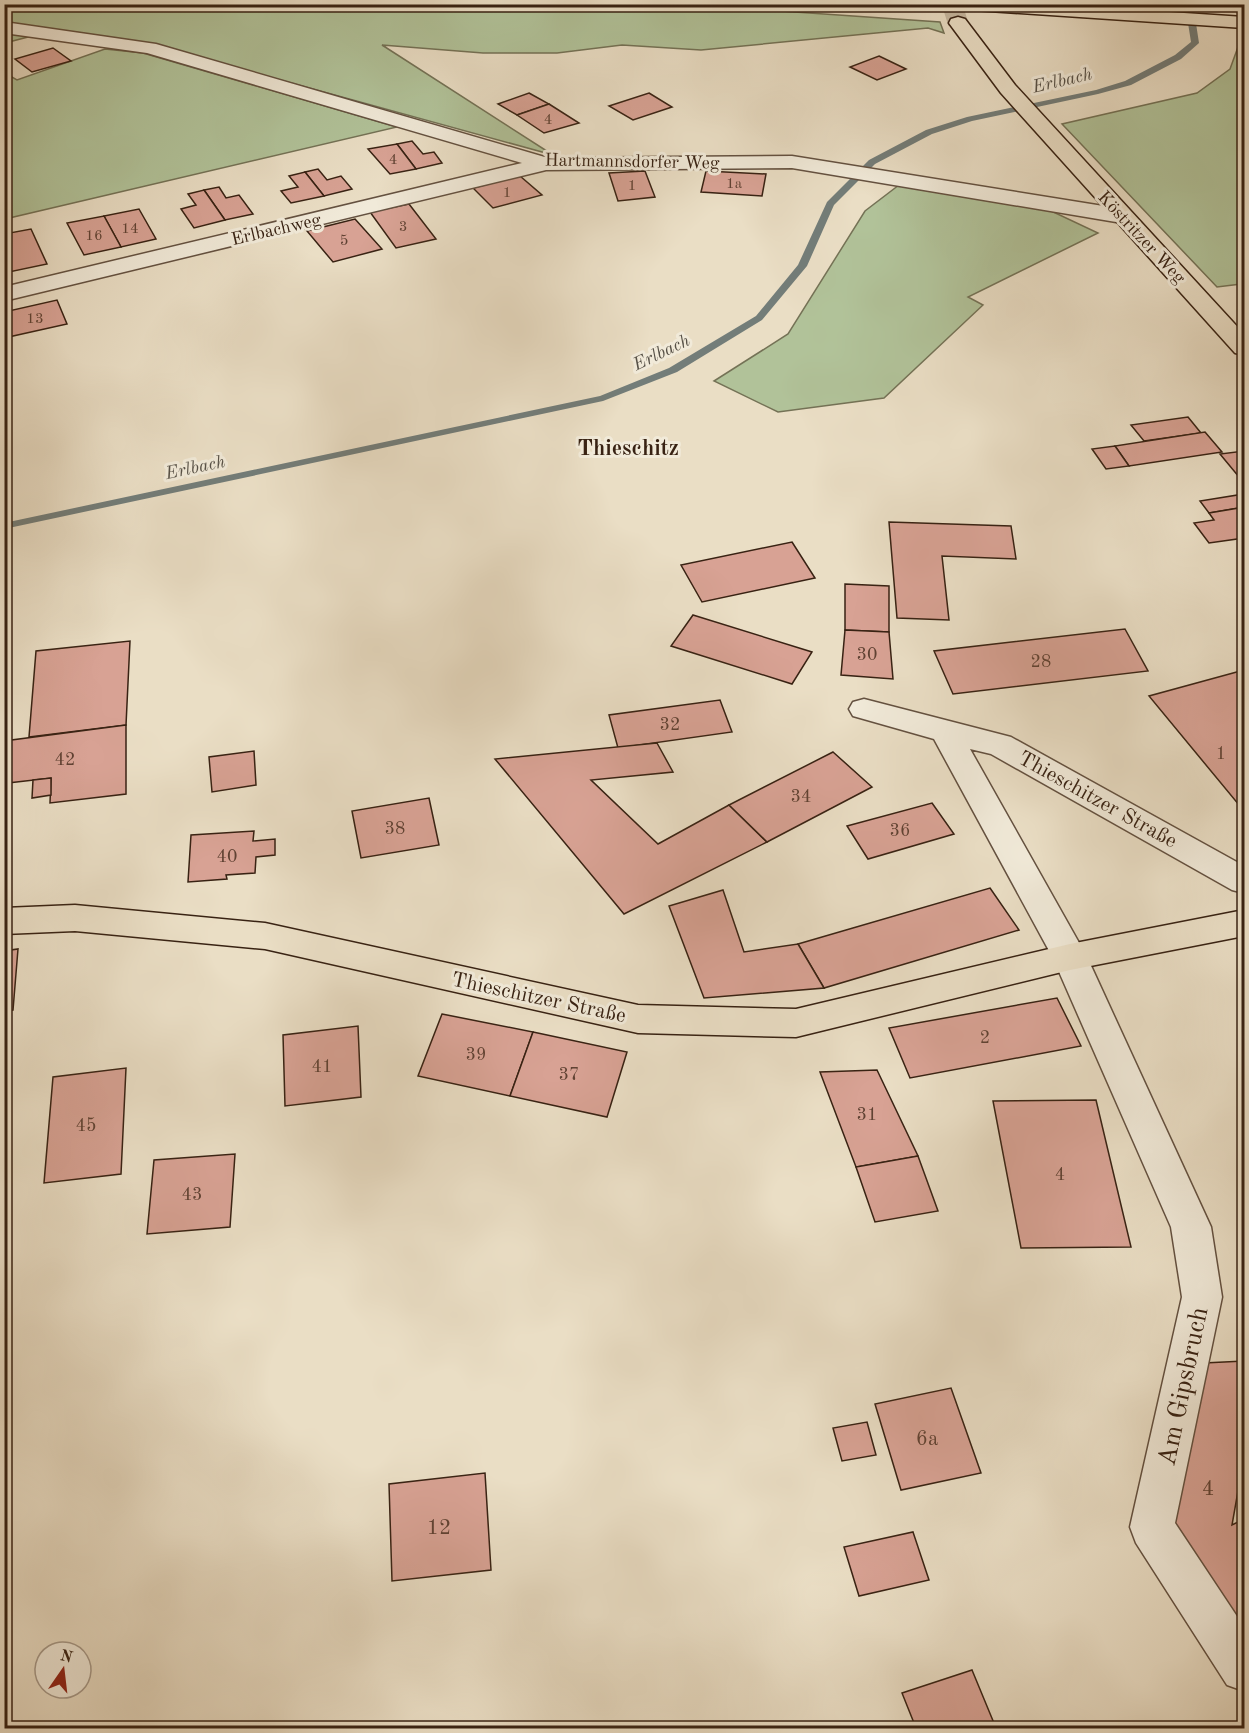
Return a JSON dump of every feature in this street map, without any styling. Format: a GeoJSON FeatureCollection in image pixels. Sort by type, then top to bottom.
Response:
{"type":"FeatureCollection","features":[{"type":"Feature","properties":{"kind":"main road"},"geometry":{"type":"LineString","coordinates":[[959,14],[1245,23]]}},
{"type":"Feature","properties":{"kind":"main road","name":"Köstritzer Weg"},"geometry":{"type":"LineString","coordinates":[[959,14],[1008,88],[1122,216],[1245,348]]}},
{"type":"Feature","properties":{"kind":"main road","name":"Thieschitzer Straße"},"geometry":{"type":"LineString","coordinates":[[4,921],[75,918],[265,936],[638,1019],[796,1023],[1070,957],[1245,923]]}},
{"type":"Feature","properties":{"kind":"street","name":"Hartmannsdorfer Weg"},"geometry":{"type":"LineString","coordinates":[[11,30],[149,48],[547,164],[792,162],[1122,216]]}},
{"type":"Feature","properties":{"kind":"street","name":"Erlbachweg"},"geometry":{"type":"LineString","coordinates":[[4,294],[547,164]]}},
{"type":"Feature","properties":{"kind":"street","name":"Thieschitzer Straße"},"geometry":{"type":"LineString","coordinates":[[864,708],[945,732],[1000,745],[1245,881]]}},
{"type":"Feature","properties":{"kind":"street"},"geometry":{"type":"LineString","coordinates":[[945,732],[1070,957]]}},
{"type":"Feature","properties":{"kind":"street","name":"Am Gipsbruch"},"geometry":{"type":"LineString","coordinates":[[1070,957],[1191,1227],[1203,1297],[1152,1527],[1245,1668]]}},
{"type":"Feature","properties":{"kind":"green space"},"geometry":{"type":"Polygon","coordinates":[[[5,4],[677,4],[940,22],[944,33],[928,28],[701,50],[622,45],[557,53],[483,53],[382,45],[553,155],[153,45],[37,31],[28,37],[5,43],[5,4]]]}},
{"type":"Feature","properties":{"kind":"green space"},"geometry":{"type":"Polygon","coordinates":[[[1238,47],[1244,47],[1244,277],[1241,284],[1217,287],[1062,124],[1197,93],[1230,69],[1238,47]]]}},
{"type":"Feature","properties":{"kind":"green space"},"geometry":{"type":"Polygon","coordinates":[[[105,49],[143,53],[397,127],[5,219],[5,73],[17,80],[105,49]]]}},
{"type":"Feature","properties":{"kind":"green space"},"geometry":{"type":"Polygon","coordinates":[[[899,185],[1047,209],[1098,233],[968,297],[983,305],[884,398],[778,412],[714,381],[788,334],[865,211],[899,185]]]}},
{"type":"Feature","properties":{"kind":"building"},"geometry":{"type":"Polygon","coordinates":[[[53,48],[71,61],[32,72],[15,59],[53,48]]]}},
{"type":"Feature","properties":{"kind":"building"},"geometry":{"type":"Polygon","coordinates":[[[879,56],[906,69],[877,80],[850,67],[879,56]]]}},
{"type":"Feature","properties":{"kind":"building"},"geometry":{"type":"Polygon","coordinates":[[[529,93],[549,104],[517,115],[498,104],[529,93]]]}},
{"type":"Feature","properties":{"kind":"building"},"geometry":{"type":"Polygon","coordinates":[[[649,93],[672,107],[633,120],[609,106],[649,93]]]}},
{"type":"Feature","properties":{"kind":"building"},"geometry":{"type":"Polygon","coordinates":[[[549,104],[579,123],[544,133],[517,115],[549,104]]]}},
{"type":"Feature","properties":{"kind":"building"},"geometry":{"type":"Polygon","coordinates":[[[412,141],[423,154],[434,152],[442,163],[416,169],[397,144],[412,141]]]}},
{"type":"Feature","properties":{"kind":"building"},"geometry":{"type":"Polygon","coordinates":[[[397,144],[416,169],[390,174],[368,149],[397,144]]]}},
{"type":"Feature","properties":{"kind":"building"},"geometry":{"type":"Polygon","coordinates":[[[318,169],[327,180],[341,176],[352,189],[324,196],[305,172],[318,169]]]}},
{"type":"Feature","properties":{"kind":"building"},"geometry":{"type":"Polygon","coordinates":[[[645,171],[655,197],[618,201],[609,173],[645,171]]]}},
{"type":"Feature","properties":{"kind":"building"},"geometry":{"type":"Polygon","coordinates":[[[706,171],[766,174],[762,196],[701,192],[706,171]]]}},
{"type":"Feature","properties":{"kind":"building"},"geometry":{"type":"Polygon","coordinates":[[[305,172],[324,196],[291,203],[281,191],[298,187],[289,176],[305,172]]]}},
{"type":"Feature","properties":{"kind":"building"},"geometry":{"type":"Polygon","coordinates":[[[520,176],[542,195],[493,208],[473,188],[520,176]]]}},
{"type":"Feature","properties":{"kind":"building"},"geometry":{"type":"Polygon","coordinates":[[[219,187],[226,198],[239,195],[253,214],[225,220],[204,190],[219,187]]]}},
{"type":"Feature","properties":{"kind":"building"},"geometry":{"type":"Polygon","coordinates":[[[204,190],[225,220],[194,228],[181,209],[196,205],[188,194],[204,190]]]}},
{"type":"Feature","properties":{"kind":"building"},"geometry":{"type":"Polygon","coordinates":[[[409,204],[436,239],[396,248],[370,212],[409,204]]]}},
{"type":"Feature","properties":{"kind":"building"},"geometry":{"type":"Polygon","coordinates":[[[139,209],[156,239],[121,247],[104,216],[139,209]]]}},
{"type":"Feature","properties":{"kind":"building"},"geometry":{"type":"Polygon","coordinates":[[[104,216],[121,247],[84,255],[67,223],[104,216]]]}},
{"type":"Feature","properties":{"kind":"building"},"geometry":{"type":"Polygon","coordinates":[[[355,219],[382,249],[333,262],[307,231],[355,219]]]}},
{"type":"Feature","properties":{"kind":"building"},"geometry":{"type":"Polygon","coordinates":[[[31,229],[47,264],[9,272],[4,263],[4,234],[31,229]]]}},
{"type":"Feature","properties":{"kind":"building"},"geometry":{"type":"Polygon","coordinates":[[[57,300],[67,324],[4,338],[4,312],[57,300]]]}},
{"type":"Feature","properties":{"kind":"building"},"geometry":{"type":"Polygon","coordinates":[[[1188,417],[1201,433],[1144,441],[1131,425],[1188,417]]]}},
{"type":"Feature","properties":{"kind":"building"},"geometry":{"type":"Polygon","coordinates":[[[1205,432],[1222,452],[1129,466],[1115,446],[1205,432]]]}},
{"type":"Feature","properties":{"kind":"building"},"geometry":{"type":"Polygon","coordinates":[[[1115,446],[1129,466],[1106,469],[1092,449],[1115,446]]]}},
{"type":"Feature","properties":{"kind":"building"},"geometry":{"type":"Polygon","coordinates":[[[1244,451],[1244,476],[1239,477],[1220,454],[1244,451]]]}},
{"type":"Feature","properties":{"kind":"building"},"geometry":{"type":"Polygon","coordinates":[[[1244,494],[1244,507],[1209,513],[1200,501],[1244,494]]]}},
{"type":"Feature","properties":{"kind":"building"},"geometry":{"type":"Polygon","coordinates":[[[1239,508],[1244,515],[1244,538],[1209,543],[1194,523],[1214,520],[1209,513],[1239,508]]]}},
{"type":"Feature","properties":{"kind":"building"},"geometry":{"type":"Polygon","coordinates":[[[889,522],[1011,526],[1016,559],[942,556],[949,620],[897,618],[889,522]]]}},
{"type":"Feature","properties":{"kind":"building"},"geometry":{"type":"Polygon","coordinates":[[[792,542],[815,578],[702,602],[681,565],[792,542]]]}},
{"type":"Feature","properties":{"kind":"building"},"geometry":{"type":"Polygon","coordinates":[[[845,584],[889,586],[889,632],[845,630],[845,584]]]}},
{"type":"Feature","properties":{"kind":"building"},"geometry":{"type":"Polygon","coordinates":[[[693,615],[812,652],[792,684],[671,646],[693,615]]]}},
{"type":"Feature","properties":{"kind":"building"},"geometry":{"type":"Polygon","coordinates":[[[1125,629],[1148,671],[953,694],[934,651],[1125,629]]]}},
{"type":"Feature","properties":{"kind":"building"},"geometry":{"type":"Polygon","coordinates":[[[845,630],[889,632],[893,679],[841,675],[845,630]]]}},
{"type":"Feature","properties":{"kind":"building"},"geometry":{"type":"Polygon","coordinates":[[[130,641],[126,725],[29,737],[36,651],[130,641]]]}},
{"type":"Feature","properties":{"kind":"building"},"geometry":{"type":"Polygon","coordinates":[[[1244,670],[1244,811],[1149,696],[1244,670]]]}},
{"type":"Feature","properties":{"kind":"building"},"geometry":{"type":"Polygon","coordinates":[[[720,700],[732,732],[618,748],[609,715],[720,700]]]}},
{"type":"Feature","properties":{"kind":"building"},"geometry":{"type":"Polygon","coordinates":[[[126,725],[126,794],[50,803],[51,778],[8,783],[4,787],[4,741],[126,725]]]}},
{"type":"Feature","properties":{"kind":"building"},"geometry":{"type":"Polygon","coordinates":[[[657,743],[673,772],[591,780],[658,844],[729,805],[767,842],[624,914],[495,759],[657,743]]]}},
{"type":"Feature","properties":{"kind":"building"},"geometry":{"type":"Polygon","coordinates":[[[254,751],[256,785],[212,792],[209,757],[254,751]]]}},
{"type":"Feature","properties":{"kind":"building"},"geometry":{"type":"Polygon","coordinates":[[[833,752],[872,787],[767,842],[729,805],[833,752]]]}},
{"type":"Feature","properties":{"kind":"building"},"geometry":{"type":"Polygon","coordinates":[[[51,778],[51,795],[32,798],[33,780],[51,778]]]}},
{"type":"Feature","properties":{"kind":"building"},"geometry":{"type":"Polygon","coordinates":[[[429,798],[439,845],[361,858],[352,811],[429,798]]]}},
{"type":"Feature","properties":{"kind":"building"},"geometry":{"type":"Polygon","coordinates":[[[932,803],[954,834],[868,859],[847,826],[932,803]]]}},
{"type":"Feature","properties":{"kind":"building"},"geometry":{"type":"Polygon","coordinates":[[[254,831],[253,841],[275,839],[275,855],[256,857],[255,873],[226,875],[227,879],[188,882],[191,835],[254,831]]]}},
{"type":"Feature","properties":{"kind":"building"},"geometry":{"type":"Polygon","coordinates":[[[990,888],[1019,930],[824,988],[798,944],[990,888]]]}},
{"type":"Feature","properties":{"kind":"building"},"geometry":{"type":"Polygon","coordinates":[[[723,890],[744,952],[798,944],[824,988],[704,998],[669,906],[723,890]]]}},
{"type":"Feature","properties":{"kind":"building"},"geometry":{"type":"Polygon","coordinates":[[[18,949],[13,1010],[4,1011],[4,951],[18,949]]]}},
{"type":"Feature","properties":{"kind":"building"},"geometry":{"type":"Polygon","coordinates":[[[1057,998],[1081,1046],[910,1078],[889,1028],[1057,998]]]}},
{"type":"Feature","properties":{"kind":"building"},"geometry":{"type":"Polygon","coordinates":[[[442,1014],[533,1032],[510,1096],[418,1076],[442,1014]]]}},
{"type":"Feature","properties":{"kind":"building"},"geometry":{"type":"Polygon","coordinates":[[[358,1026],[361,1097],[285,1106],[283,1035],[358,1026]]]}},
{"type":"Feature","properties":{"kind":"building"},"geometry":{"type":"Polygon","coordinates":[[[533,1032],[627,1052],[607,1117],[510,1096],[533,1032]]]}},
{"type":"Feature","properties":{"kind":"building"},"geometry":{"type":"Polygon","coordinates":[[[126,1068],[121,1174],[44,1183],[53,1077],[126,1068]]]}},
{"type":"Feature","properties":{"kind":"building"},"geometry":{"type":"Polygon","coordinates":[[[877,1070],[918,1156],[856,1167],[820,1072],[877,1070]]]}},
{"type":"Feature","properties":{"kind":"building"},"geometry":{"type":"Polygon","coordinates":[[[1096,1100],[1131,1247],[1021,1248],[993,1101],[1096,1100]]]}},
{"type":"Feature","properties":{"kind":"building"},"geometry":{"type":"Polygon","coordinates":[[[235,1154],[230,1227],[147,1234],[154,1160],[235,1154]]]}},
{"type":"Feature","properties":{"kind":"building"},"geometry":{"type":"Polygon","coordinates":[[[918,1156],[938,1211],[875,1222],[856,1167],[918,1156]]]}},
{"type":"Feature","properties":{"kind":"building"},"geometry":{"type":"Polygon","coordinates":[[[1244,1361],[1244,1457],[1232,1525],[1244,1519],[1244,1641],[1170,1521],[1204,1363],[1244,1361]]]}},
{"type":"Feature","properties":{"kind":"building"},"geometry":{"type":"Polygon","coordinates":[[[951,1388],[981,1473],[901,1490],[875,1404],[951,1388]]]}},
{"type":"Feature","properties":{"kind":"building"},"geometry":{"type":"Polygon","coordinates":[[[867,1422],[876,1455],[842,1461],[833,1428],[867,1422]]]}},
{"type":"Feature","properties":{"kind":"building"},"geometry":{"type":"Polygon","coordinates":[[[485,1473],[491,1570],[392,1581],[389,1484],[485,1473]]]}},
{"type":"Feature","properties":{"kind":"building"},"geometry":{"type":"Polygon","coordinates":[[[913,1532],[929,1580],[859,1596],[844,1547],[913,1532]]]}},
{"type":"Feature","properties":{"kind":"building"},"geometry":{"type":"Polygon","coordinates":[[[972,1670],[996,1728],[916,1728],[902,1693],[972,1670]]]}},
{"type":"Feature","properties":{"kind":"waterway","name":"Erlbach"},"geometry":{"type":"LineString","coordinates":[[4,526],[603,398],[673,370],[759,318],[802,266],[830,204],[872,162],[929,132],[970,119],[1098,92],[1128,83],[1178,57],[1195,43],[1189,4]]}},
{"type":"Feature","properties":{"kind":"tunnel"},"geometry":{"type":"LineString","coordinates":[[952,4],[958,23]]}},
{"type":"Feature","properties":{"kind":"district","name":"Thieschitz"},"geometry":{"type":"Point","coordinates":[628,447]}}]}
